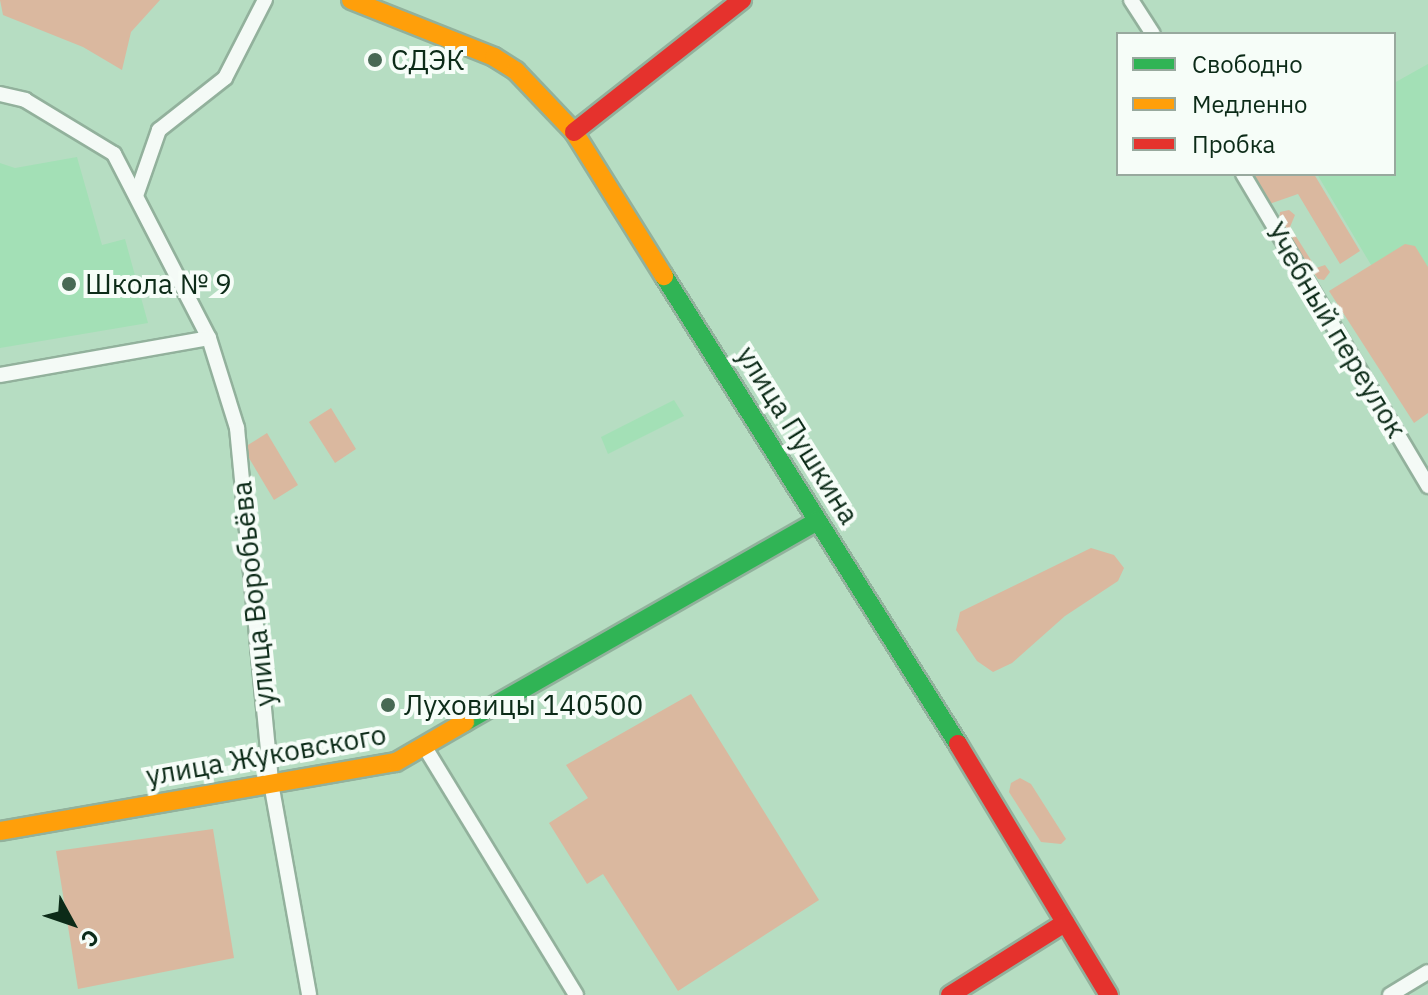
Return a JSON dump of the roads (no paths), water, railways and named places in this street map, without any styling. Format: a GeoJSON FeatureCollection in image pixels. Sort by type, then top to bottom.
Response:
{"type":"FeatureCollection","features":[{"type":"Feature","properties":{"kind":"main road","name":"улица Пушкина"},"geometry":{"type":"LineString","coordinates":[[351,0],[494,57],[516,71],[574,132],[947,725],[1109,995]]}},
{"type":"Feature","properties":{"kind":"main road"},"geometry":{"type":"LineString","coordinates":[[574,132],[742,0]]}},
{"type":"Feature","properties":{"kind":"main road","name":"улица Жуковского"},"geometry":{"type":"LineString","coordinates":[[0,831],[396,762],[426,749],[817,521]]}},
{"type":"Feature","properties":{"kind":"main road"},"geometry":{"type":"LineString","coordinates":[[950,995],[1065,923]]}},
{"type":"Feature","properties":{"kind":"street"},"geometry":{"type":"LineString","coordinates":[[137,193],[159,130],[225,78],[265,0]]}},
{"type":"Feature","properties":{"kind":"street"},"geometry":{"type":"LineString","coordinates":[[1131,0],[1152,32]]}},
{"type":"Feature","properties":{"kind":"street","name":"улица Воробьёва"},"geometry":{"type":"LineString","coordinates":[[0,94],[25,100],[114,154],[137,193],[209,338],[237,428],[271,783],[309,995]]}},
{"type":"Feature","properties":{"kind":"street","name":"Учебный переулок"},"geometry":{"type":"LineString","coordinates":[[1244,176],[1428,486]]}},
{"type":"Feature","properties":{"kind":"street"},"geometry":{"type":"LineString","coordinates":[[0,375],[209,338]]}},
{"type":"Feature","properties":{"kind":"street"},"geometry":{"type":"LineString","coordinates":[[426,749],[576,995]]}},
{"type":"Feature","properties":{"kind":"street"},"geometry":{"type":"LineString","coordinates":[[1390,995],[1428,972]]}},
{"type":"Feature","properties":{"kind":"place","name":"СДЭК"},"geometry":{"type":"Point","coordinates":[375,60]}},
{"type":"Feature","properties":{"kind":"place","name":"Школа № 9"},"geometry":{"type":"Point","coordinates":[69,284]}},
{"type":"Feature","properties":{"kind":"place","name":"Луховицы 140500"},"geometry":{"type":"Point","coordinates":[388,705]}}]}
